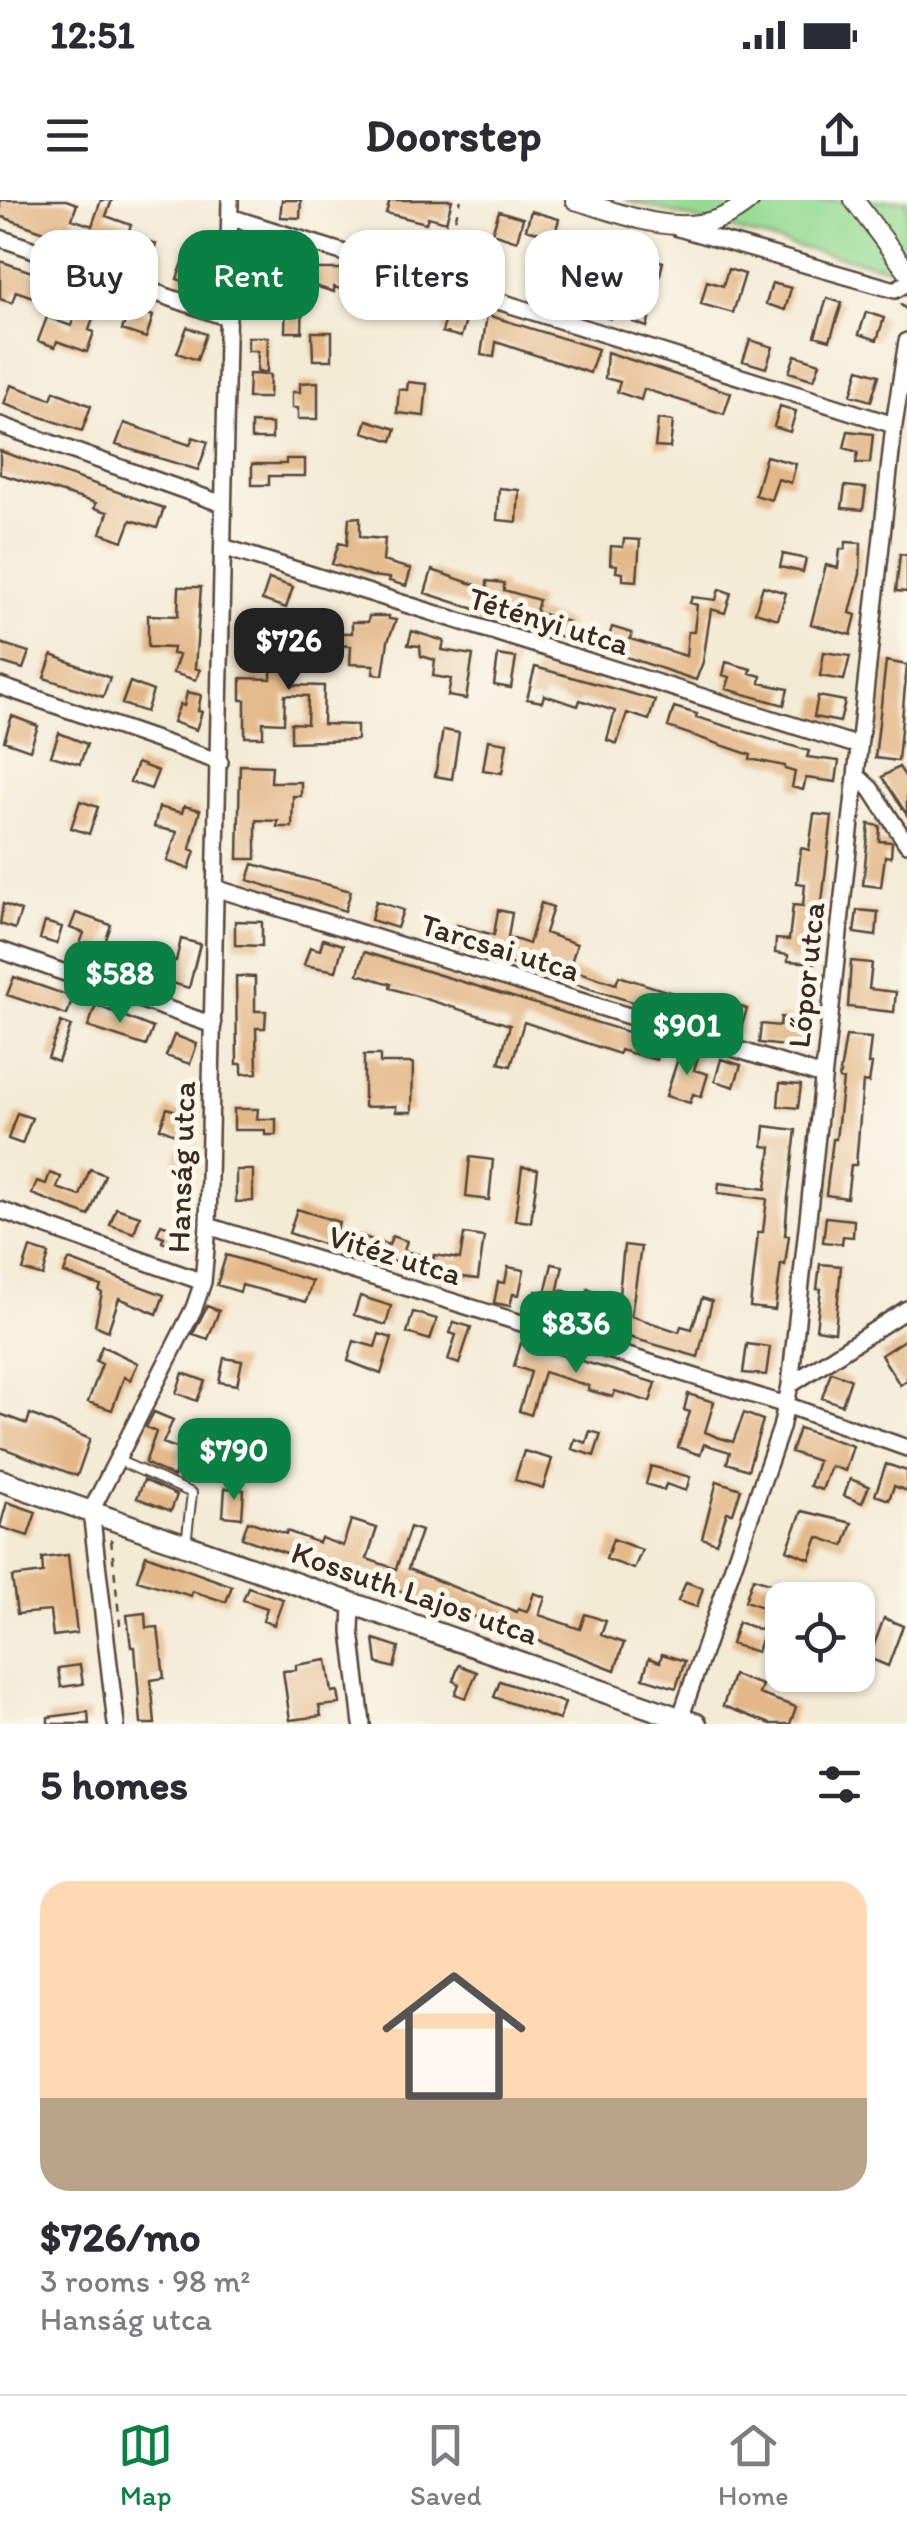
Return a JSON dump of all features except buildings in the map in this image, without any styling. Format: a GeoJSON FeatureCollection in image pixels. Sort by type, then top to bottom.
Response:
{"type":"FeatureCollection","features":[{"type":"Feature","properties":{"kind":"main road","name":"Kossuth Lajos utca"},"geometry":{"type":"LineString","coordinates":[[0,1480],[688,1721]]}},
{"type":"Feature","properties":{"kind":"street","name":"Hanság utca"},"geometry":{"type":"LineString","coordinates":[[230,200],[230,230]]}},
{"type":"Feature","properties":{"kind":"street"},"geometry":{"type":"LineString","coordinates":[[576,200],[895,290],[907,282]]}},
{"type":"Feature","properties":{"kind":"street"},"geometry":{"type":"LineString","coordinates":[[678,228],[706,222],[741,208],[750,200]]}},
{"type":"Feature","properties":{"kind":"street"},"geometry":{"type":"LineString","coordinates":[[854,200],[907,271]]}},
{"type":"Feature","properties":{"kind":"street"},"geometry":{"type":"LineString","coordinates":[[230,218],[339,253]]}},
{"type":"Feature","properties":{"kind":"street"},"geometry":{"type":"LineString","coordinates":[[0,238],[178,300]]}},
{"type":"Feature","properties":{"kind":"street"},"geometry":{"type":"LineString","coordinates":[[505,306],[894,425]]}},
{"type":"Feature","properties":{"kind":"street","name":"Hanság utca"},"geometry":{"type":"LineString","coordinates":[[100,1514],[117,1460],[194,1308],[203,1282],[218,889],[228,320]]}},
{"type":"Feature","properties":{"kind":"street","name":"Lőpor utca"},"geometry":{"type":"LineString","coordinates":[[688,1721],[790,1385],[894,425],[907,341]]}},
{"type":"Feature","properties":{"kind":"street"},"geometry":{"type":"LineString","coordinates":[[0,426],[224,504]]}},
{"type":"Feature","properties":{"kind":"street","name":"Tétényi utca"},"geometry":{"type":"LineString","coordinates":[[223,547],[859,746]]}},
{"type":"Feature","properties":{"kind":"street"},"geometry":{"type":"LineString","coordinates":[[0,686],[220,762]]}},
{"type":"Feature","properties":{"kind":"street"},"geometry":{"type":"LineString","coordinates":[[856,775],[871,788],[907,844]]}},
{"type":"Feature","properties":{"kind":"street","name":"Tarcsai utca"},"geometry":{"type":"LineString","coordinates":[[218,889],[823,1076]]}},
{"type":"Feature","properties":{"kind":"street"},"geometry":{"type":"LineString","coordinates":[[0,950],[213,1025]]}},
{"type":"Feature","properties":{"kind":"street"},"geometry":{"type":"LineString","coordinates":[[0,1210],[203,1282]]}},
{"type":"Feature","properties":{"kind":"street","name":"Vitéz utca"},"geometry":{"type":"LineString","coordinates":[[208,1226],[786,1406],[907,1448]]}},
{"type":"Feature","properties":{"kind":"street"},"geometry":{"type":"LineString","coordinates":[[790,1385],[907,1308]]}},
{"type":"Feature","properties":{"kind":"street"},"geometry":{"type":"LineString","coordinates":[[100,1514],[116,1724]]}},
{"type":"Feature","properties":{"kind":"street"},"geometry":{"type":"LineString","coordinates":[[352,1602],[350,1631],[362,1724]]}},
{"type":"Feature","properties":{"kind":"lane"},"geometry":{"type":"LineString","coordinates":[[117,1460],[192,1493],[186,1544]]}},
{"type":"Feature","properties":{"kind":"path"},"geometry":{"type":"LineString","coordinates":[[452,230],[462,200]]}},
{"type":"Feature","properties":{"kind":"path"},"geometry":{"type":"LineString","coordinates":[[895,299],[907,310]]}},
{"type":"Feature","properties":{"kind":"path"},"geometry":{"type":"LineString","coordinates":[[100,1514],[120,1630]]}},
{"type":"Feature","properties":{"kind":"green space"},"geometry":{"type":"Polygon","coordinates":[[[625,200],[907,200],[907,272],[789,245],[625,200]]]}}]}
